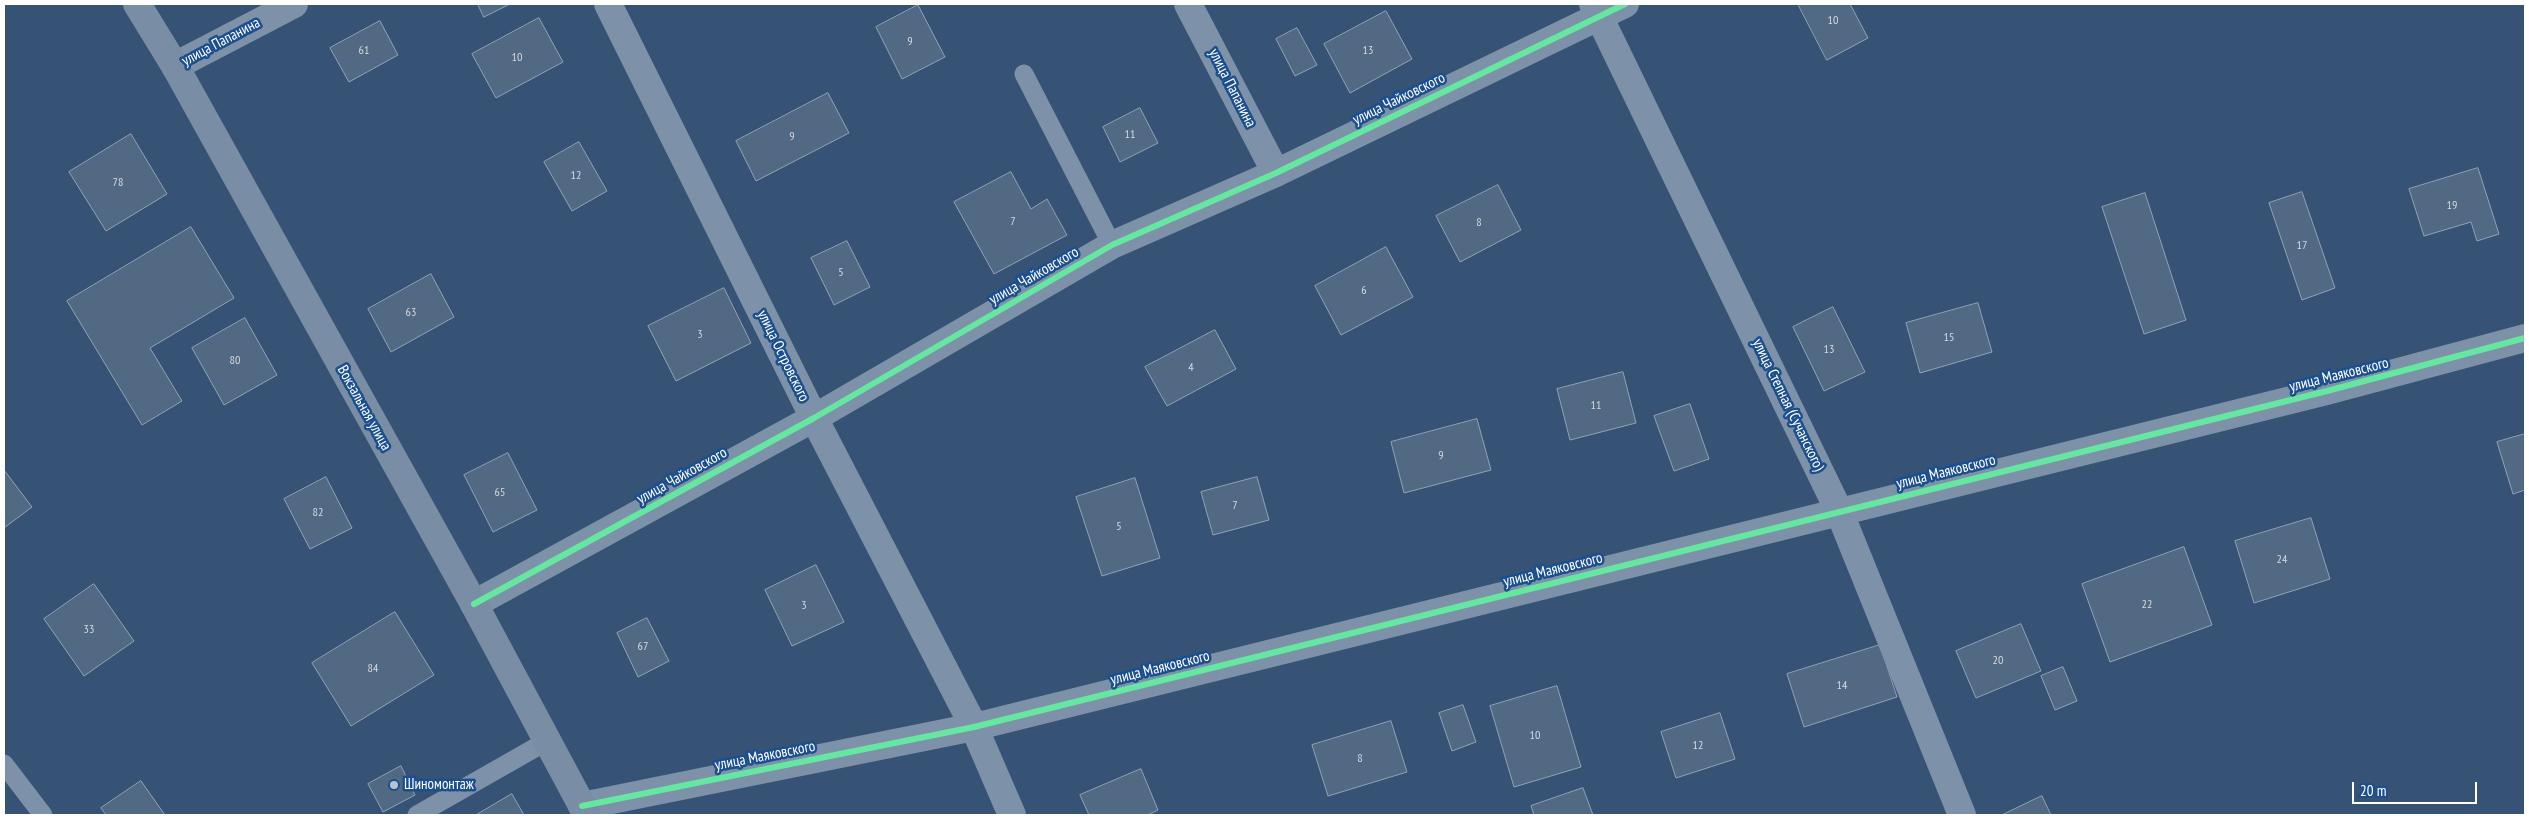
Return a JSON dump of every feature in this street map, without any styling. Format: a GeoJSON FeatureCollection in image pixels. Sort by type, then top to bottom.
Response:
{"type":"FeatureCollection","features":[{"type":"Feature","properties":{"kind":"main road","name":"Вокзальная улица"},"geometry":{"type":"LineString","coordinates":[[137,4],[175,66],[474,604],[584,811]]}},
{"type":"Feature","properties":{"kind":"street","name":"улица Папанина"},"geometry":{"type":"LineString","coordinates":[[175,66],[294,4]]}},
{"type":"Feature","properties":{"kind":"street","name":"улица Островского"},"geometry":{"type":"LineString","coordinates":[[608,4],[814,418],[974,727],[1012,815]]}},
{"type":"Feature","properties":{"kind":"street","name":"улица Папанина"},"geometry":{"type":"LineString","coordinates":[[1188,4],[1276,173]]}},
{"type":"Feature","properties":{"kind":"street","name":"улица Чайковского"},"geometry":{"type":"LineString","coordinates":[[474,604],[814,418],[1112,245],[1276,173],[1596,10],[1624,4]]}},
{"type":"Feature","properties":{"kind":"street","name":"улица Степная (Сучанского)"},"geometry":{"type":"LineString","coordinates":[[1596,10],[1839,511],[1962,815]]}},
{"type":"Feature","properties":{"kind":"street","name":"улица Маяковского"},"geometry":{"type":"LineString","coordinates":[[584,811],[974,727],[2327,391],[2525,338]]}},
{"type":"Feature","properties":{"kind":"lane"},"geometry":{"type":"LineString","coordinates":[[1024,74],[1112,245]]}},
{"type":"Feature","properties":{"kind":"lane"},"geometry":{"type":"LineString","coordinates":[[417,815],[547,741]]}},
{"type":"Feature","properties":{"kind":"lane"},"geometry":{"type":"LineString","coordinates":[[4,764],[42,815]]}},
{"type":"Feature","properties":{"kind":"building"},"geometry":{"type":"Polygon","coordinates":[[[478,4],[510,4],[484,17],[478,4]]]}},
{"type":"Feature","properties":{"kind":"building"},"geometry":{"type":"Polygon","coordinates":[[[1798,4],[1850,4],[1868,38],[1827,60],[1798,4]]]}},
{"type":"Feature","properties":{"kind":"building"},"geometry":{"type":"Polygon","coordinates":[[[918,5],[945,57],[902,79],[876,27],[918,5]]]}},
{"type":"Feature","properties":{"kind":"building"},"geometry":{"type":"Polygon","coordinates":[[[1386,11],[1412,59],[1350,93],[1324,44],[1386,11]]]}},
{"type":"Feature","properties":{"kind":"building"},"geometry":{"type":"Polygon","coordinates":[[[539,18],[563,62],[496,98],[472,54],[539,18]]]}},
{"type":"Feature","properties":{"kind":"building"},"geometry":{"type":"Polygon","coordinates":[[[380,21],[398,55],[349,82],[330,48],[380,21]]]}},
{"type":"Feature","properties":{"kind":"building"},"geometry":{"type":"Polygon","coordinates":[[[1297,28],[1317,65],[1295,76],[1276,39],[1297,28]]]}},
{"type":"Feature","properties":{"kind":"building"},"geometry":{"type":"Polygon","coordinates":[[[828,93],[849,133],[756,181],[736,141],[828,93]]]}},
{"type":"Feature","properties":{"kind":"building"},"geometry":{"type":"Polygon","coordinates":[[[1140,108],[1158,143],[1120,162],[1103,127],[1140,108]]]}},
{"type":"Feature","properties":{"kind":"building"},"geometry":{"type":"Polygon","coordinates":[[[131,134],[167,194],[106,231],[69,172],[131,134]]]}},
{"type":"Feature","properties":{"kind":"building"},"geometry":{"type":"Polygon","coordinates":[[[579,142],[607,191],[572,211],[544,162],[579,142]]]}},
{"type":"Feature","properties":{"kind":"building"},"geometry":{"type":"Polygon","coordinates":[[[2478,168],[2499,234],[2477,241],[2471,222],[2424,236],[2409,189],[2478,168]]]}},
{"type":"Feature","properties":{"kind":"building"},"geometry":{"type":"Polygon","coordinates":[[[1011,172],[1031,209],[1047,199],[1067,235],[994,274],[954,202],[1011,172]]]}},
{"type":"Feature","properties":{"kind":"building"},"geometry":{"type":"Polygon","coordinates":[[[1498,185],[1521,230],[1460,262],[1436,216],[1498,185]]]}},
{"type":"Feature","properties":{"kind":"building"},"geometry":{"type":"Polygon","coordinates":[[[2302,192],[2335,288],[2302,300],[2269,203],[2302,192]]]}},
{"type":"Feature","properties":{"kind":"building"},"geometry":{"type":"Polygon","coordinates":[[[2145,193],[2186,320],[2144,334],[2102,207],[2145,193]]]}},
{"type":"Feature","properties":{"kind":"building"},"geometry":{"type":"Polygon","coordinates":[[[191,227],[234,298],[150,348],[182,401],[142,425],[67,301],[191,227]]]}},
{"type":"Feature","properties":{"kind":"building"},"geometry":{"type":"Polygon","coordinates":[[[847,241],[870,287],[834,305],[811,258],[847,241]]]}},
{"type":"Feature","properties":{"kind":"building"},"geometry":{"type":"Polygon","coordinates":[[[1386,247],[1413,297],[1341,335],[1315,286],[1386,247]]]}},
{"type":"Feature","properties":{"kind":"building"},"geometry":{"type":"Polygon","coordinates":[[[431,274],[454,317],[391,352],[368,309],[431,274]]]}},
{"type":"Feature","properties":{"kind":"building"},"geometry":{"type":"Polygon","coordinates":[[[724,288],[751,343],[676,381],[648,326],[724,288]]]}},
{"type":"Feature","properties":{"kind":"building"},"geometry":{"type":"Polygon","coordinates":[[[1978,303],[1992,352],[1920,373],[1906,323],[1978,303]]]}},
{"type":"Feature","properties":{"kind":"building"},"geometry":{"type":"Polygon","coordinates":[[[1833,307],[1865,372],[1824,391],[1793,327],[1833,307]]]}},
{"type":"Feature","properties":{"kind":"building"},"geometry":{"type":"Polygon","coordinates":[[[245,318],[277,375],[224,405],[192,348],[245,318]]]}},
{"type":"Feature","properties":{"kind":"building"},"geometry":{"type":"Polygon","coordinates":[[[1215,330],[1236,369],[1167,406],[1145,367],[1215,330]]]}},
{"type":"Feature","properties":{"kind":"building"},"geometry":{"type":"Polygon","coordinates":[[[1623,372],[1636,423],[1570,440],[1557,389],[1623,372]]]}},
{"type":"Feature","properties":{"kind":"building"},"geometry":{"type":"Polygon","coordinates":[[[1690,404],[1709,459],[1674,471],[1654,416],[1690,404]]]}},
{"type":"Feature","properties":{"kind":"building"},"geometry":{"type":"Polygon","coordinates":[[[1477,419],[1491,470],[1404,493],[1391,442],[1477,419]]]}},
{"type":"Feature","properties":{"kind":"building"},"geometry":{"type":"Polygon","coordinates":[[[2525,434],[2525,490],[2513,494],[2497,442],[2525,434]]]}},
{"type":"Feature","properties":{"kind":"building"},"geometry":{"type":"Polygon","coordinates":[[[508,453],[537,510],[493,532],[464,475],[508,453]]]}},
{"type":"Feature","properties":{"kind":"building"},"geometry":{"type":"Polygon","coordinates":[[[4,470],[32,507],[4,528],[4,470]]]}},
{"type":"Feature","properties":{"kind":"building"},"geometry":{"type":"Polygon","coordinates":[[[326,477],[352,528],[310,549],[284,499],[326,477]]]}},
{"type":"Feature","properties":{"kind":"building"},"geometry":{"type":"Polygon","coordinates":[[[1257,477],[1269,520],[1213,535],[1201,492],[1257,477]]]}},
{"type":"Feature","properties":{"kind":"building"},"geometry":{"type":"Polygon","coordinates":[[[1135,478],[1160,558],[1102,576],[1076,497],[1135,478]]]}},
{"type":"Feature","properties":{"kind":"building"},"geometry":{"type":"Polygon","coordinates":[[[2311,518],[2330,579],[2254,603],[2235,541],[2311,518]]]}},
{"type":"Feature","properties":{"kind":"building"},"geometry":{"type":"Polygon","coordinates":[[[2184,547],[2212,625],[2110,662],[2082,584],[2184,547]]]}},
{"type":"Feature","properties":{"kind":"building"},"geometry":{"type":"Polygon","coordinates":[[[816,565],[844,622],[792,646],[765,590],[816,565]]]}},
{"type":"Feature","properties":{"kind":"building"},"geometry":{"type":"Polygon","coordinates":[[[94,584],[134,641],[84,676],[44,619],[94,584]]]}},
{"type":"Feature","properties":{"kind":"building"},"geometry":{"type":"Polygon","coordinates":[[[395,612],[434,675],[351,726],[312,663],[395,612]]]}},
{"type":"Feature","properties":{"kind":"building"},"geometry":{"type":"Polygon","coordinates":[[[647,618],[669,661],[638,677],[617,633],[647,618]]]}},
{"type":"Feature","properties":{"kind":"building"},"geometry":{"type":"Polygon","coordinates":[[[2021,624],[2041,671],[1976,698],[1956,651],[2021,624]]]}},
{"type":"Feature","properties":{"kind":"building"},"geometry":{"type":"Polygon","coordinates":[[[1880,645],[1897,697],[1804,727],[1787,674],[1880,645]]]}},
{"type":"Feature","properties":{"kind":"building"},"geometry":{"type":"Polygon","coordinates":[[[2063,667],[2077,701],[2055,710],[2041,676],[2063,667]]]}},
{"type":"Feature","properties":{"kind":"building"},"geometry":{"type":"Polygon","coordinates":[[[1557,686],[1581,767],[1514,787],[1490,706],[1557,686]]]}},
{"type":"Feature","properties":{"kind":"building"},"geometry":{"type":"Polygon","coordinates":[[[1463,705],[1476,742],[1452,751],[1439,713],[1463,705]]]}},
{"type":"Feature","properties":{"kind":"building"},"geometry":{"type":"Polygon","coordinates":[[[1720,713],[1735,759],[1676,778],[1661,732],[1720,713]]]}},
{"type":"Feature","properties":{"kind":"building"},"geometry":{"type":"Polygon","coordinates":[[[1391,721],[1407,772],[1328,796],[1312,745],[1391,721]]]}},
{"type":"Feature","properties":{"kind":"building"},"geometry":{"type":"Polygon","coordinates":[[[401,766],[415,795],[383,812],[368,784],[401,766]]]}},
{"type":"Feature","properties":{"kind":"building"},"geometry":{"type":"Polygon","coordinates":[[[1141,769],[1158,810],[1148,815],[1089,815],[1080,795],[1141,769]]]}},
{"type":"Feature","properties":{"kind":"building"},"geometry":{"type":"Polygon","coordinates":[[[141,781],[165,815],[106,815],[101,808],[141,781]]]}},
{"type":"Feature","properties":{"kind":"building"},"geometry":{"type":"Polygon","coordinates":[[[1583,788],[1593,815],[1534,815],[1531,806],[1583,788]]]}},
{"type":"Feature","properties":{"kind":"building"},"geometry":{"type":"Polygon","coordinates":[[[512,794],[524,815],[476,815],[512,794]]]}},
{"type":"Feature","properties":{"kind":"building"},"geometry":{"type":"Polygon","coordinates":[[[2042,796],[2051,815],[2002,815],[2042,796]]]}},
{"type":"Feature","properties":{"kind":"cycle path"},"geometry":{"type":"LineString","coordinates":[[474,604],[814,418],[1112,245],[1276,173],[1625,4]]}},
{"type":"Feature","properties":{"kind":"cycle path"},"geometry":{"type":"LineString","coordinates":[[582,806],[974,727],[2327,391],[2525,338]]}},
{"type":"Feature","properties":{"kind":"place","name":"Шиномонтаж"},"geometry":{"type":"Point","coordinates":[394,785]}}]}
